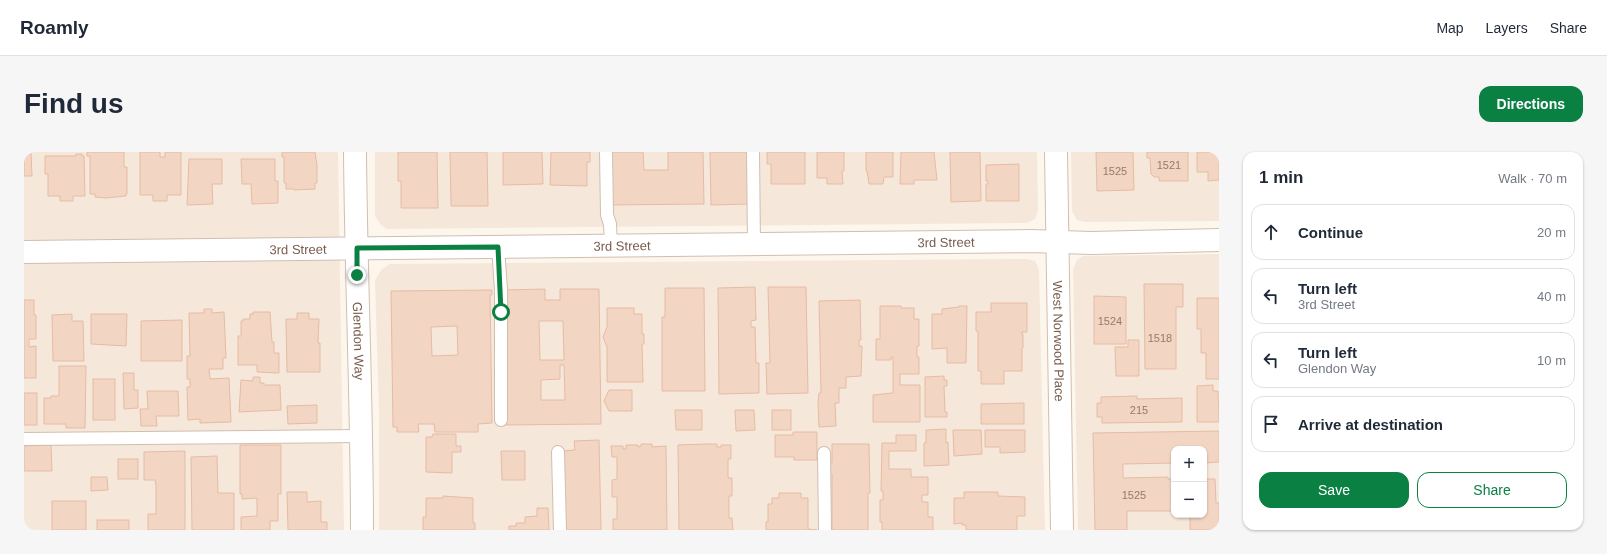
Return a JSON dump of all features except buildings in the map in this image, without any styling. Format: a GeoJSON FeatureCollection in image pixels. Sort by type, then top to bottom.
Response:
{"type":"FeatureCollection","features":[{"type":"Feature","properties":{"kind":"street","name":"Glendon Way"},"geometry":{"type":"LineString","coordinates":[[355,152],[362,436],[362,530]]}},
{"type":"Feature","properties":{"kind":"street","name":"West Norwood Place"},"geometry":{"type":"LineString","coordinates":[[1056,152],[1062,530]]}},
{"type":"Feature","properties":{"kind":"street","name":"3rd Street"},"geometry":{"type":"LineString","coordinates":[[24,252],[1219,240]]}},
{"type":"Feature","properties":{"kind":"lane"},"geometry":{"type":"LineString","coordinates":[[606,152],[606,215],[610,224],[612,245]]}},
{"type":"Feature","properties":{"kind":"lane"},"geometry":{"type":"LineString","coordinates":[[753,152],[754,244]]}},
{"type":"Feature","properties":{"kind":"lane"},"geometry":{"type":"LineString","coordinates":[[498,247],[501,290],[501,420]]}},
{"type":"Feature","properties":{"kind":"lane"},"geometry":{"type":"LineString","coordinates":[[24,439],[362,436]]}},
{"type":"Feature","properties":{"kind":"lane"},"geometry":{"type":"LineString","coordinates":[[558,452],[560,530]]}},
{"type":"Feature","properties":{"kind":"lane"},"geometry":{"type":"LineString","coordinates":[[824,453],[825,530]]}},
{"type":"Feature","properties":{"kind":"shaded area"},"geometry":{"type":"Polygon","coordinates":[[[24,152],[338,152],[344,530],[24,530],[24,152]]]}},
{"type":"Feature","properties":{"kind":"shaded area"},"geometry":{"type":"Polygon","coordinates":[[[375,152],[1037,152],[1038,211],[1035,219],[1027,223],[387,229],[381,225],[375,216],[375,152]]]}},
{"type":"Feature","properties":{"kind":"shaded area"},"geometry":{"type":"Polygon","coordinates":[[[1071,152],[1219,152],[1219,221],[1085,222],[1077,220],[1072,211],[1071,152]]]}},
{"type":"Feature","properties":{"kind":"shaded area"},"geometry":{"type":"Polygon","coordinates":[[[1219,254],[1219,530],[1078,530],[1073,269],[1077,260],[1083,256],[1219,254]]]}},
{"type":"Feature","properties":{"kind":"shaded area"},"geometry":{"type":"Polygon","coordinates":[[[1027,259],[1035,261],[1039,269],[1045,530],[379,530],[379,413],[375,281],[381,270],[390,264],[1027,259]]]}},
{"type":"Feature","properties":{"kind":"route"},"geometry":{"type":"LineString","coordinates":[[357,275],[357,248],[498,247],[501,312]]}}]}
